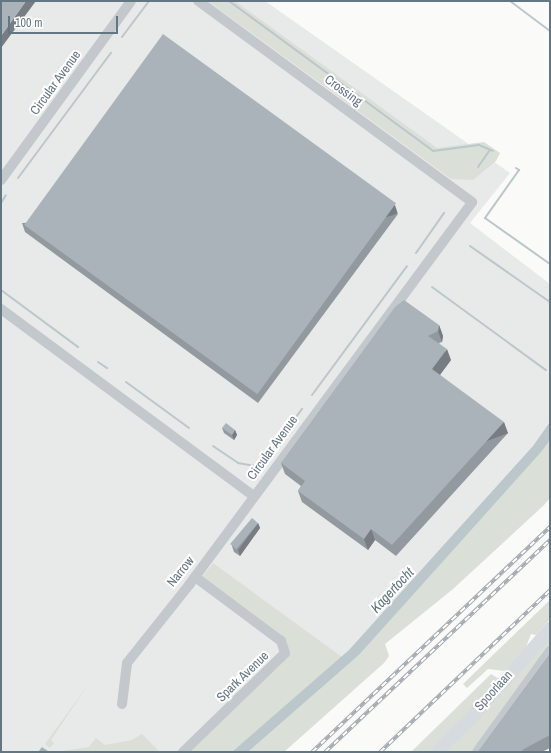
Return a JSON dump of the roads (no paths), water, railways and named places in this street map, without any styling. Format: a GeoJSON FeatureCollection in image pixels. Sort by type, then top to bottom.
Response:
{"type":"FeatureCollection","features":[{"type":"Feature","properties":{"kind":"main road","name":"Spoorlaan"},"geometry":{"type":"LineString","coordinates":[[436,752],[478,711],[550,628]]}},
{"type":"Feature","properties":{"kind":"street","name":"Circular Avenue"},"geometry":{"type":"LineString","coordinates":[[1,180],[131,1]]}},
{"type":"Feature","properties":{"kind":"street","name":"Crossing"},"geometry":{"type":"LineString","coordinates":[[198,1],[472,202]]}},
{"type":"Feature","properties":{"kind":"street","name":"Circular Avenue"},"geometry":{"type":"LineString","coordinates":[[1,309],[254,496],[472,202]]}},
{"type":"Feature","properties":{"kind":"street","name":"Narrow"},"geometry":{"type":"LineString","coordinates":[[122,704],[128,662],[195,577],[254,496]]}},
{"type":"Feature","properties":{"kind":"street","name":"Spark Avenue"},"geometry":{"type":"LineString","coordinates":[[183,752],[285,653],[281,641],[195,577]]}},
{"type":"Feature","properties":{"kind":"street"},"geometry":{"type":"LineString","coordinates":[[477,752],[550,651]]}},
{"type":"Feature","properties":{"kind":"waterway"},"geometry":{"type":"LineString","coordinates":[[122,37],[149,1]]}},
{"type":"Feature","properties":{"kind":"waterway"},"geometry":{"type":"LineString","coordinates":[[229,1],[433,151],[479,145],[493,151]]}},
{"type":"Feature","properties":{"kind":"waterway"},"geometry":{"type":"LineString","coordinates":[[510,1],[550,31]]}},
{"type":"Feature","properties":{"kind":"waterway"},"geometry":{"type":"LineString","coordinates":[[18,178],[111,53]]}},
{"type":"Feature","properties":{"kind":"waterway"},"geometry":{"type":"LineString","coordinates":[[478,167],[490,150]]}},
{"type":"Feature","properties":{"kind":"waterway"},"geometry":{"type":"LineString","coordinates":[[516,168],[519,170],[485,218],[550,264]]}},
{"type":"Feature","properties":{"kind":"waterway"},"geometry":{"type":"LineString","coordinates":[[1,203],[6,195]]}},
{"type":"Feature","properties":{"kind":"waterway"},"geometry":{"type":"LineString","coordinates":[[416,253],[444,213]]}},
{"type":"Feature","properties":{"kind":"waterway"},"geometry":{"type":"LineString","coordinates":[[470,246],[550,302]]}},
{"type":"Feature","properties":{"kind":"waterway"},"geometry":{"type":"LineString","coordinates":[[312,395],[407,266]]}},
{"type":"Feature","properties":{"kind":"waterway"},"geometry":{"type":"LineString","coordinates":[[432,287],[546,370]]}},
{"type":"Feature","properties":{"kind":"waterway"},"geometry":{"type":"LineString","coordinates":[[1,290],[78,347]]}},
{"type":"Feature","properties":{"kind":"waterway"},"geometry":{"type":"LineString","coordinates":[[98,362],[107,368]]}},
{"type":"Feature","properties":{"kind":"waterway"},"geometry":{"type":"LineString","coordinates":[[126,382],[189,428]]}},
{"type":"Feature","properties":{"kind":"waterway"},"geometry":{"type":"LineString","coordinates":[[213,446],[238,463],[255,466],[264,460],[302,409]]}},
{"type":"Feature","properties":{"kind":"railway"},"geometry":{"type":"LineString","coordinates":[[312,752],[550,527]]}},
{"type":"Feature","properties":{"kind":"railway"},"geometry":{"type":"LineString","coordinates":[[325,752],[550,540]]}},
{"type":"Feature","properties":{"kind":"railway"},"geometry":{"type":"LineString","coordinates":[[380,752],[550,590]]}},
{"type":"Feature","properties":{"kind":"water label","name":"Kagertocht"},"geometry":{"type":"Point","coordinates":[392,590]}}]}
